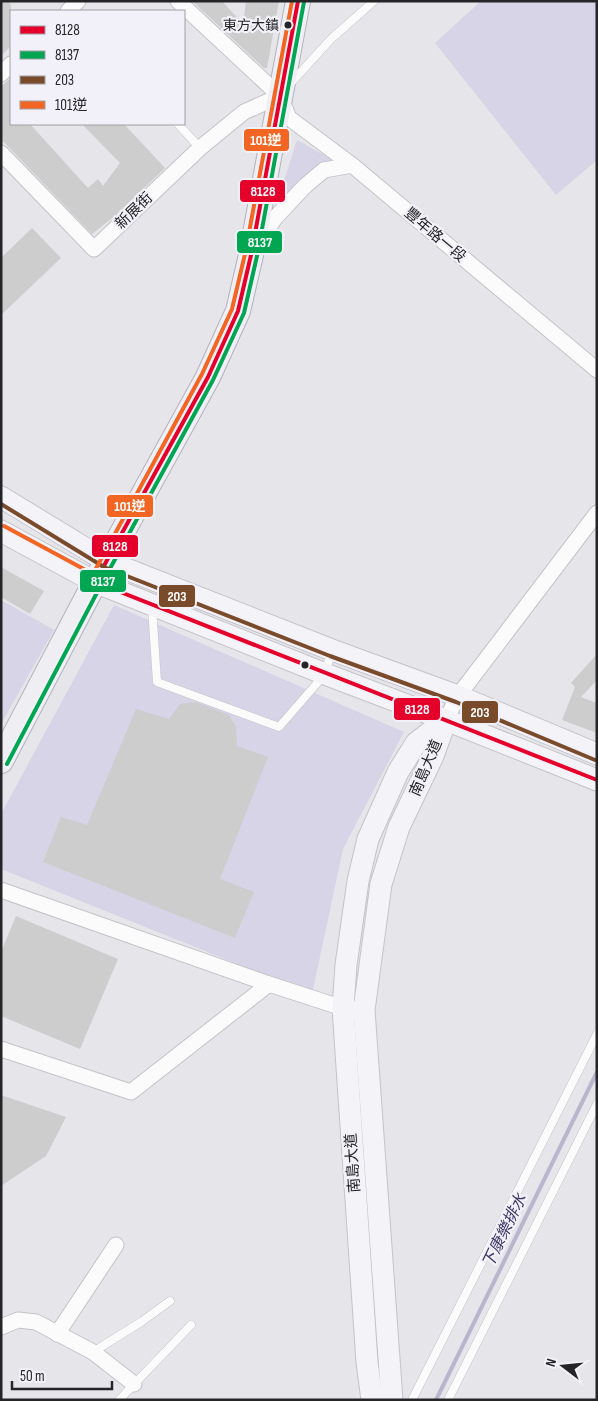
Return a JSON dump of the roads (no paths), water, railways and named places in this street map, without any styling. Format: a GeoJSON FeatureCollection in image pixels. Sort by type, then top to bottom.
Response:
{"type":"FeatureCollection","features":[{"type":"Feature","properties":{"kind":"main road"},"geometry":{"type":"LineString","coordinates":[[1,761],[106,561],[208,377],[238,310],[251,255],[298,1]]}},
{"type":"Feature","properties":{"kind":"street"},"geometry":{"type":"LineString","coordinates":[[178,1],[280,96]]}},
{"type":"Feature","properties":{"kind":"street"},"geometry":{"type":"LineString","coordinates":[[1,74],[10,65]]}},
{"type":"Feature","properties":{"kind":"street","name":"新展街"},"geometry":{"type":"LineString","coordinates":[[1,153],[94,249],[200,148],[244,112],[280,96]]}},
{"type":"Feature","properties":{"kind":"street","name":"豐年路一段"},"geometry":{"type":"LineString","coordinates":[[280,96],[289,118],[352,165],[597,370]]}},
{"type":"Feature","properties":{"kind":"street"},"geometry":{"type":"LineString","coordinates":[[251,255],[275,218],[305,186],[324,170],[352,165]]}},
{"type":"Feature","properties":{"kind":"street"},"geometry":{"type":"LineString","coordinates":[[1,497],[106,561],[332,650],[458,696],[597,754]]}},
{"type":"Feature","properties":{"kind":"street"},"geometry":{"type":"LineString","coordinates":[[446,720],[458,696],[597,513]]}},
{"type":"Feature","properties":{"kind":"street"},"geometry":{"type":"LineString","coordinates":[[1,531],[95,582],[597,780]]}},
{"type":"Feature","properties":{"kind":"street","name":"南島大道"},"geometry":{"type":"LineString","coordinates":[[372,1400],[367,1362],[343,1008],[349,940],[358,881],[368,839],[398,772],[416,743],[446,720]]}},
{"type":"Feature","properties":{"kind":"street","name":"南島大道"},"geometry":{"type":"LineString","coordinates":[[392,1400],[364,1010],[381,884],[399,828],[433,756],[446,720]]}},
{"type":"Feature","properties":{"kind":"street"},"geometry":{"type":"LineString","coordinates":[[1,890],[269,984],[343,1008],[364,1010]]}},
{"type":"Feature","properties":{"kind":"street"},"geometry":{"type":"LineString","coordinates":[[1,1050],[131,1092],[269,984]]}},
{"type":"Feature","properties":{"kind":"street"},"geometry":{"type":"LineString","coordinates":[[57,1334],[116,1245]]}},
{"type":"Feature","properties":{"kind":"street"},"geometry":{"type":"LineString","coordinates":[[1,1327],[18,1320],[36,1322],[93,1352],[134,1384]]}},
{"type":"Feature","properties":{"kind":"lane"},"geometry":{"type":"LineString","coordinates":[[280,96],[331,39],[374,1]]}},
{"type":"Feature","properties":{"kind":"lane"},"geometry":{"type":"LineString","coordinates":[[179,125],[200,148]]}},
{"type":"Feature","properties":{"kind":"lane"},"geometry":{"type":"LineString","coordinates":[[152,605],[157,682],[279,727],[325,674],[332,650]]}},
{"type":"Feature","properties":{"kind":"lane"},"geometry":{"type":"LineString","coordinates":[[412,1400],[597,1034]]}},
{"type":"Feature","properties":{"kind":"lane"},"geometry":{"type":"LineString","coordinates":[[448,1400],[597,1104]]}},
{"type":"Feature","properties":{"kind":"lane"},"geometry":{"type":"LineString","coordinates":[[93,1352],[170,1301]]}},
{"type":"Feature","properties":{"kind":"lane"},"geometry":{"type":"LineString","coordinates":[[119,1400],[191,1325]]}},
{"type":"Feature","properties":{"kind":"waterway","name":"下康樂排水"},"geometry":{"type":"LineString","coordinates":[[436,1400],[597,1072]]}},
{"type":"Feature","properties":{"kind":"place","name":"東方大鎮"},"geometry":{"type":"Point","coordinates":[288,25]}}]}
